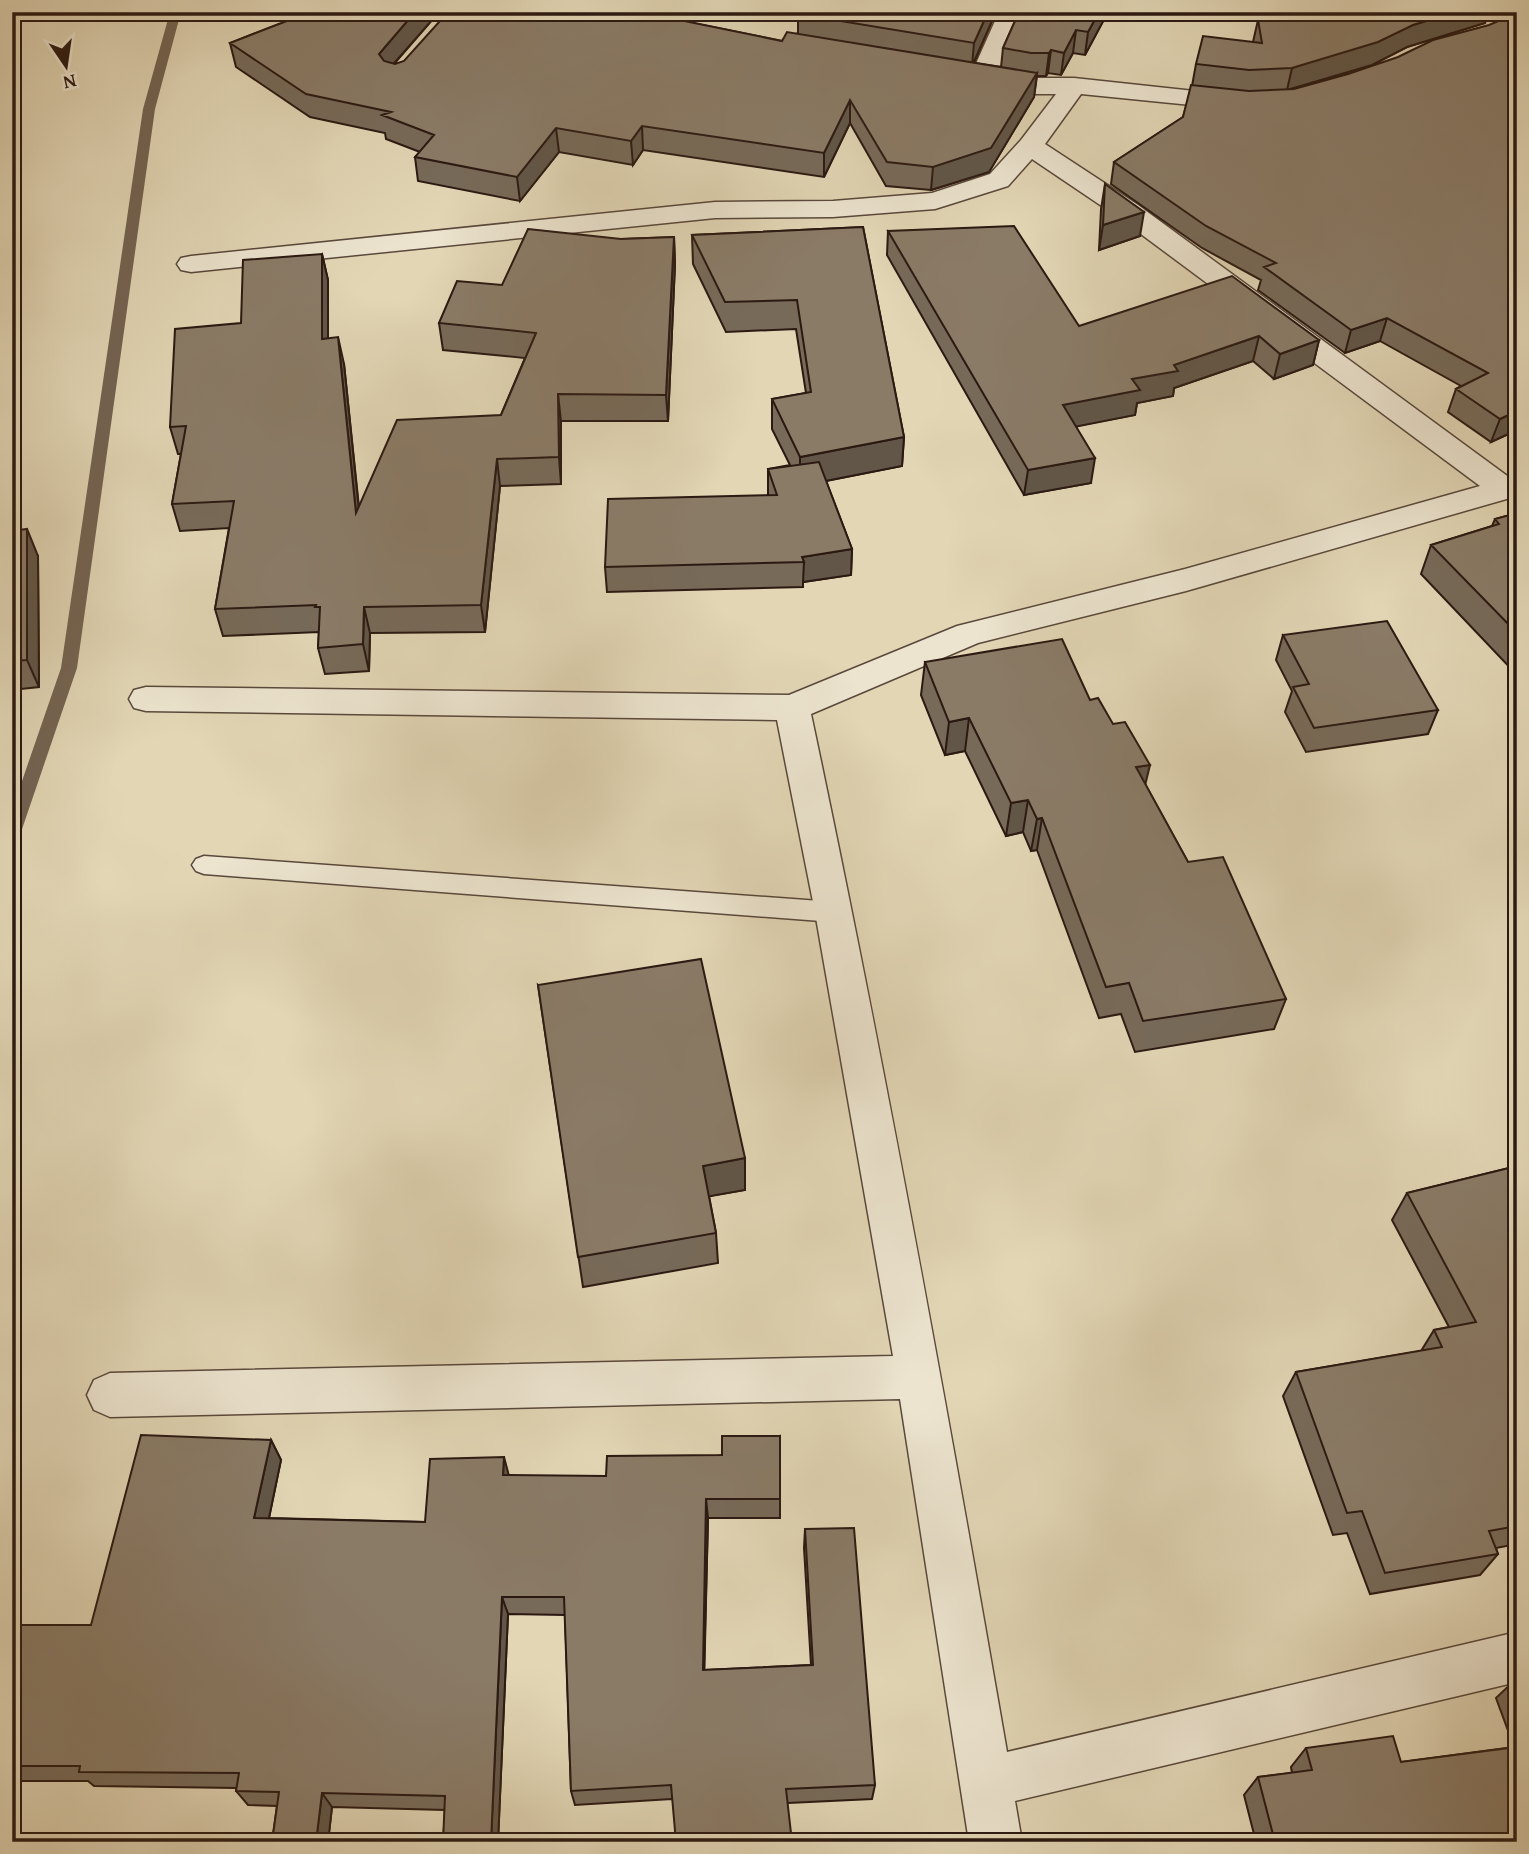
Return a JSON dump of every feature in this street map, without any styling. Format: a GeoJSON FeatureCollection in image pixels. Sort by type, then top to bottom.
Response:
{"type":"FeatureCollection","features":[{"type":"Feature","properties":{"kind":"street"},"geometry":{"type":"LineString","coordinates":[[984,77],[1011,12]]}},
{"type":"Feature","properties":{"kind":"street"},"geometry":{"type":"LineString","coordinates":[[1490,23],[1517,20]]}},
{"type":"Feature","properties":{"kind":"street"},"geometry":{"type":"LineString","coordinates":[[957,72],[1028,86],[1074,86],[1244,103],[1266,102]]}},
{"type":"Feature","properties":{"kind":"street"},"geometry":{"type":"LineString","coordinates":[[191,264],[715,210],[833,209],[935,201],[999,180],[1030,146],[1074,86]]}},
{"type":"Feature","properties":{"kind":"street"},"geometry":{"type":"LineString","coordinates":[[1030,146],[1128,211],[1511,488]]}},
{"type":"Feature","properties":{"kind":"street"},"geometry":{"type":"LineString","coordinates":[[146,699],[792,708],[969,634],[1186,580],[1511,488]]}},
{"type":"Feature","properties":{"kind":"street"},"geometry":{"type":"LineString","coordinates":[[792,708],[834,912],[919,1377],[996,1842]]}},
{"type":"Feature","properties":{"kind":"street"},"geometry":{"type":"LineString","coordinates":[[110,1395],[919,1377]]}},
{"type":"Feature","properties":{"kind":"street"},"geometry":{"type":"LineString","coordinates":[[988,1782],[1517,1657]]}},
{"type":"Feature","properties":{"kind":"lane"},"geometry":{"type":"LineString","coordinates":[[204,865],[834,912]]}},
{"type":"Feature","properties":{"kind":"building"},"geometry":{"type":"Polygon","coordinates":[[[310,12],[415,12],[379,54],[384,61],[395,64],[404,61],[448,12],[659,12],[672,15],[670,18],[782,41],[787,32],[1037,73],[991,148],[933,167],[887,162],[850,100],[824,153],[642,126],[631,141],[556,128],[517,177],[415,157],[434,135],[382,115],[391,112],[306,94],[230,43],[310,12]]]}},
{"type":"Feature","properties":{"kind":"building"},"geometry":{"type":"Polygon","coordinates":[[[988,12],[974,43],[798,14],[988,12]]]}},
{"type":"Feature","properties":{"kind":"building"},"geometry":{"type":"Polygon","coordinates":[[[1019,12],[1099,12],[1088,32],[1076,30],[1064,53],[1051,50],[1049,53],[1031,53],[1003,48],[1019,12]]]}},
{"type":"Feature","properties":{"kind":"building"},"geometry":{"type":"Polygon","coordinates":[[[1269,12],[1455,12],[1413,25],[1378,42],[1292,68],[1249,70],[1196,64],[1203,36],[1262,43],[1258,20],[1270,20],[1269,12]]]}},
{"type":"Feature","properties":{"kind":"building"},"geometry":{"type":"Polygon","coordinates":[[[1517,13],[1517,411],[1500,419],[1456,389],[1488,373],[1387,318],[1351,330],[1264,267],[1276,263],[1206,226],[1114,162],[1183,117],[1191,85],[1249,91],[1294,89],[1398,57],[1433,40],[1489,25],[1517,13]]]}},
{"type":"Feature","properties":{"kind":"building"},"geometry":{"type":"Polygon","coordinates":[[[1105,184],[1144,212],[1103,225],[1105,184]]]}},
{"type":"Feature","properties":{"kind":"building"},"geometry":{"type":"Polygon","coordinates":[[[1014,226],[1079,326],[1232,276],[1319,340],[1280,354],[1259,336],[1174,365],[1178,371],[1132,379],[1140,390],[1063,405],[1095,458],[1028,470],[888,231],[1014,226]]]}},
{"type":"Feature","properties":{"kind":"building"},"geometry":{"type":"Polygon","coordinates":[[[863,227],[904,437],[800,457],[772,399],[811,392],[797,300],[725,302],[692,235],[863,227]]]}},
{"type":"Feature","properties":{"kind":"building"},"geometry":{"type":"Polygon","coordinates":[[[528,229],[621,239],[674,237],[666,395],[558,394],[559,457],[497,459],[481,605],[364,607],[363,644],[318,648],[320,607],[315,607],[316,605],[215,609],[234,501],[172,504],[186,426],[170,427],[175,329],[241,323],[243,260],[322,254],[322,339],[338,337],[356,513],[397,420],[501,415],[536,333],[439,323],[457,281],[502,285],[528,229]]]}},
{"type":"Feature","properties":{"kind":"building"},"geometry":{"type":"Polygon","coordinates":[[[819,462],[852,549],[802,557],[804,562],[605,567],[608,499],[777,495],[768,469],[819,462]]]}},
{"type":"Feature","properties":{"kind":"building"},"geometry":{"type":"Polygon","coordinates":[[[1517,513],[1517,633],[1431,545],[1499,524],[1495,519],[1517,513]]]}},
{"type":"Feature","properties":{"kind":"building"},"geometry":{"type":"Polygon","coordinates":[[[27,529],[27,660],[12,661],[12,531],[27,529]]]}},
{"type":"Feature","properties":{"kind":"building"},"geometry":{"type":"Polygon","coordinates":[[[1387,621],[1438,710],[1314,728],[1293,687],[1309,684],[1283,635],[1387,621]]]}},
{"type":"Feature","properties":{"kind":"building"},"geometry":{"type":"Polygon","coordinates":[[[1062,639],[1090,700],[1098,698],[1113,724],[1125,722],[1150,765],[1136,767],[1188,862],[1223,857],[1286,999],[1143,1021],[1129,983],[1106,987],[1042,818],[1037,819],[1028,800],[1011,803],[969,718],[949,722],[925,662],[1062,639]]]}},
{"type":"Feature","properties":{"kind":"building"},"geometry":{"type":"Polygon","coordinates":[[[701,959],[745,1158],[703,1166],[716,1233],[578,1257],[538,985],[701,959]]]}},
{"type":"Feature","properties":{"kind":"building"},"geometry":{"type":"Polygon","coordinates":[[[1517,1166],[1517,1526],[1489,1531],[1498,1554],[1385,1573],[1362,1511],[1347,1513],[1296,1372],[1442,1347],[1434,1330],[1476,1322],[1407,1193],[1517,1166]]]}},
{"type":"Feature","properties":{"kind":"building"},"geometry":{"type":"Polygon","coordinates":[[[141,1435],[271,1440],[254,1518],[425,1522],[430,1459],[504,1457],[503,1475],[606,1476],[607,1456],[722,1455],[722,1436],[780,1436],[780,1499],[706,1499],[703,1670],[813,1665],[805,1529],[854,1528],[875,1785],[786,1789],[792,1842],[676,1842],[671,1785],[571,1791],[564,1597],[502,1597],[491,1842],[443,1842],[445,1796],[322,1793],[316,1842],[272,1842],[279,1792],[236,1791],[239,1773],[79,1772],[80,1766],[12,1766],[12,1625],[91,1625],[141,1435]]]}},
{"type":"Feature","properties":{"kind":"building"},"geometry":{"type":"Polygon","coordinates":[[[1393,1736],[1401,1762],[1517,1747],[1517,1842],[1275,1842],[1258,1777],[1312,1770],[1306,1748],[1393,1736]]]}},
{"type":"Feature","properties":{"kind":"waterway"},"geometry":{"type":"LineString","coordinates":[[12,835],[69,668],[149,109],[176,12]]}}]}
